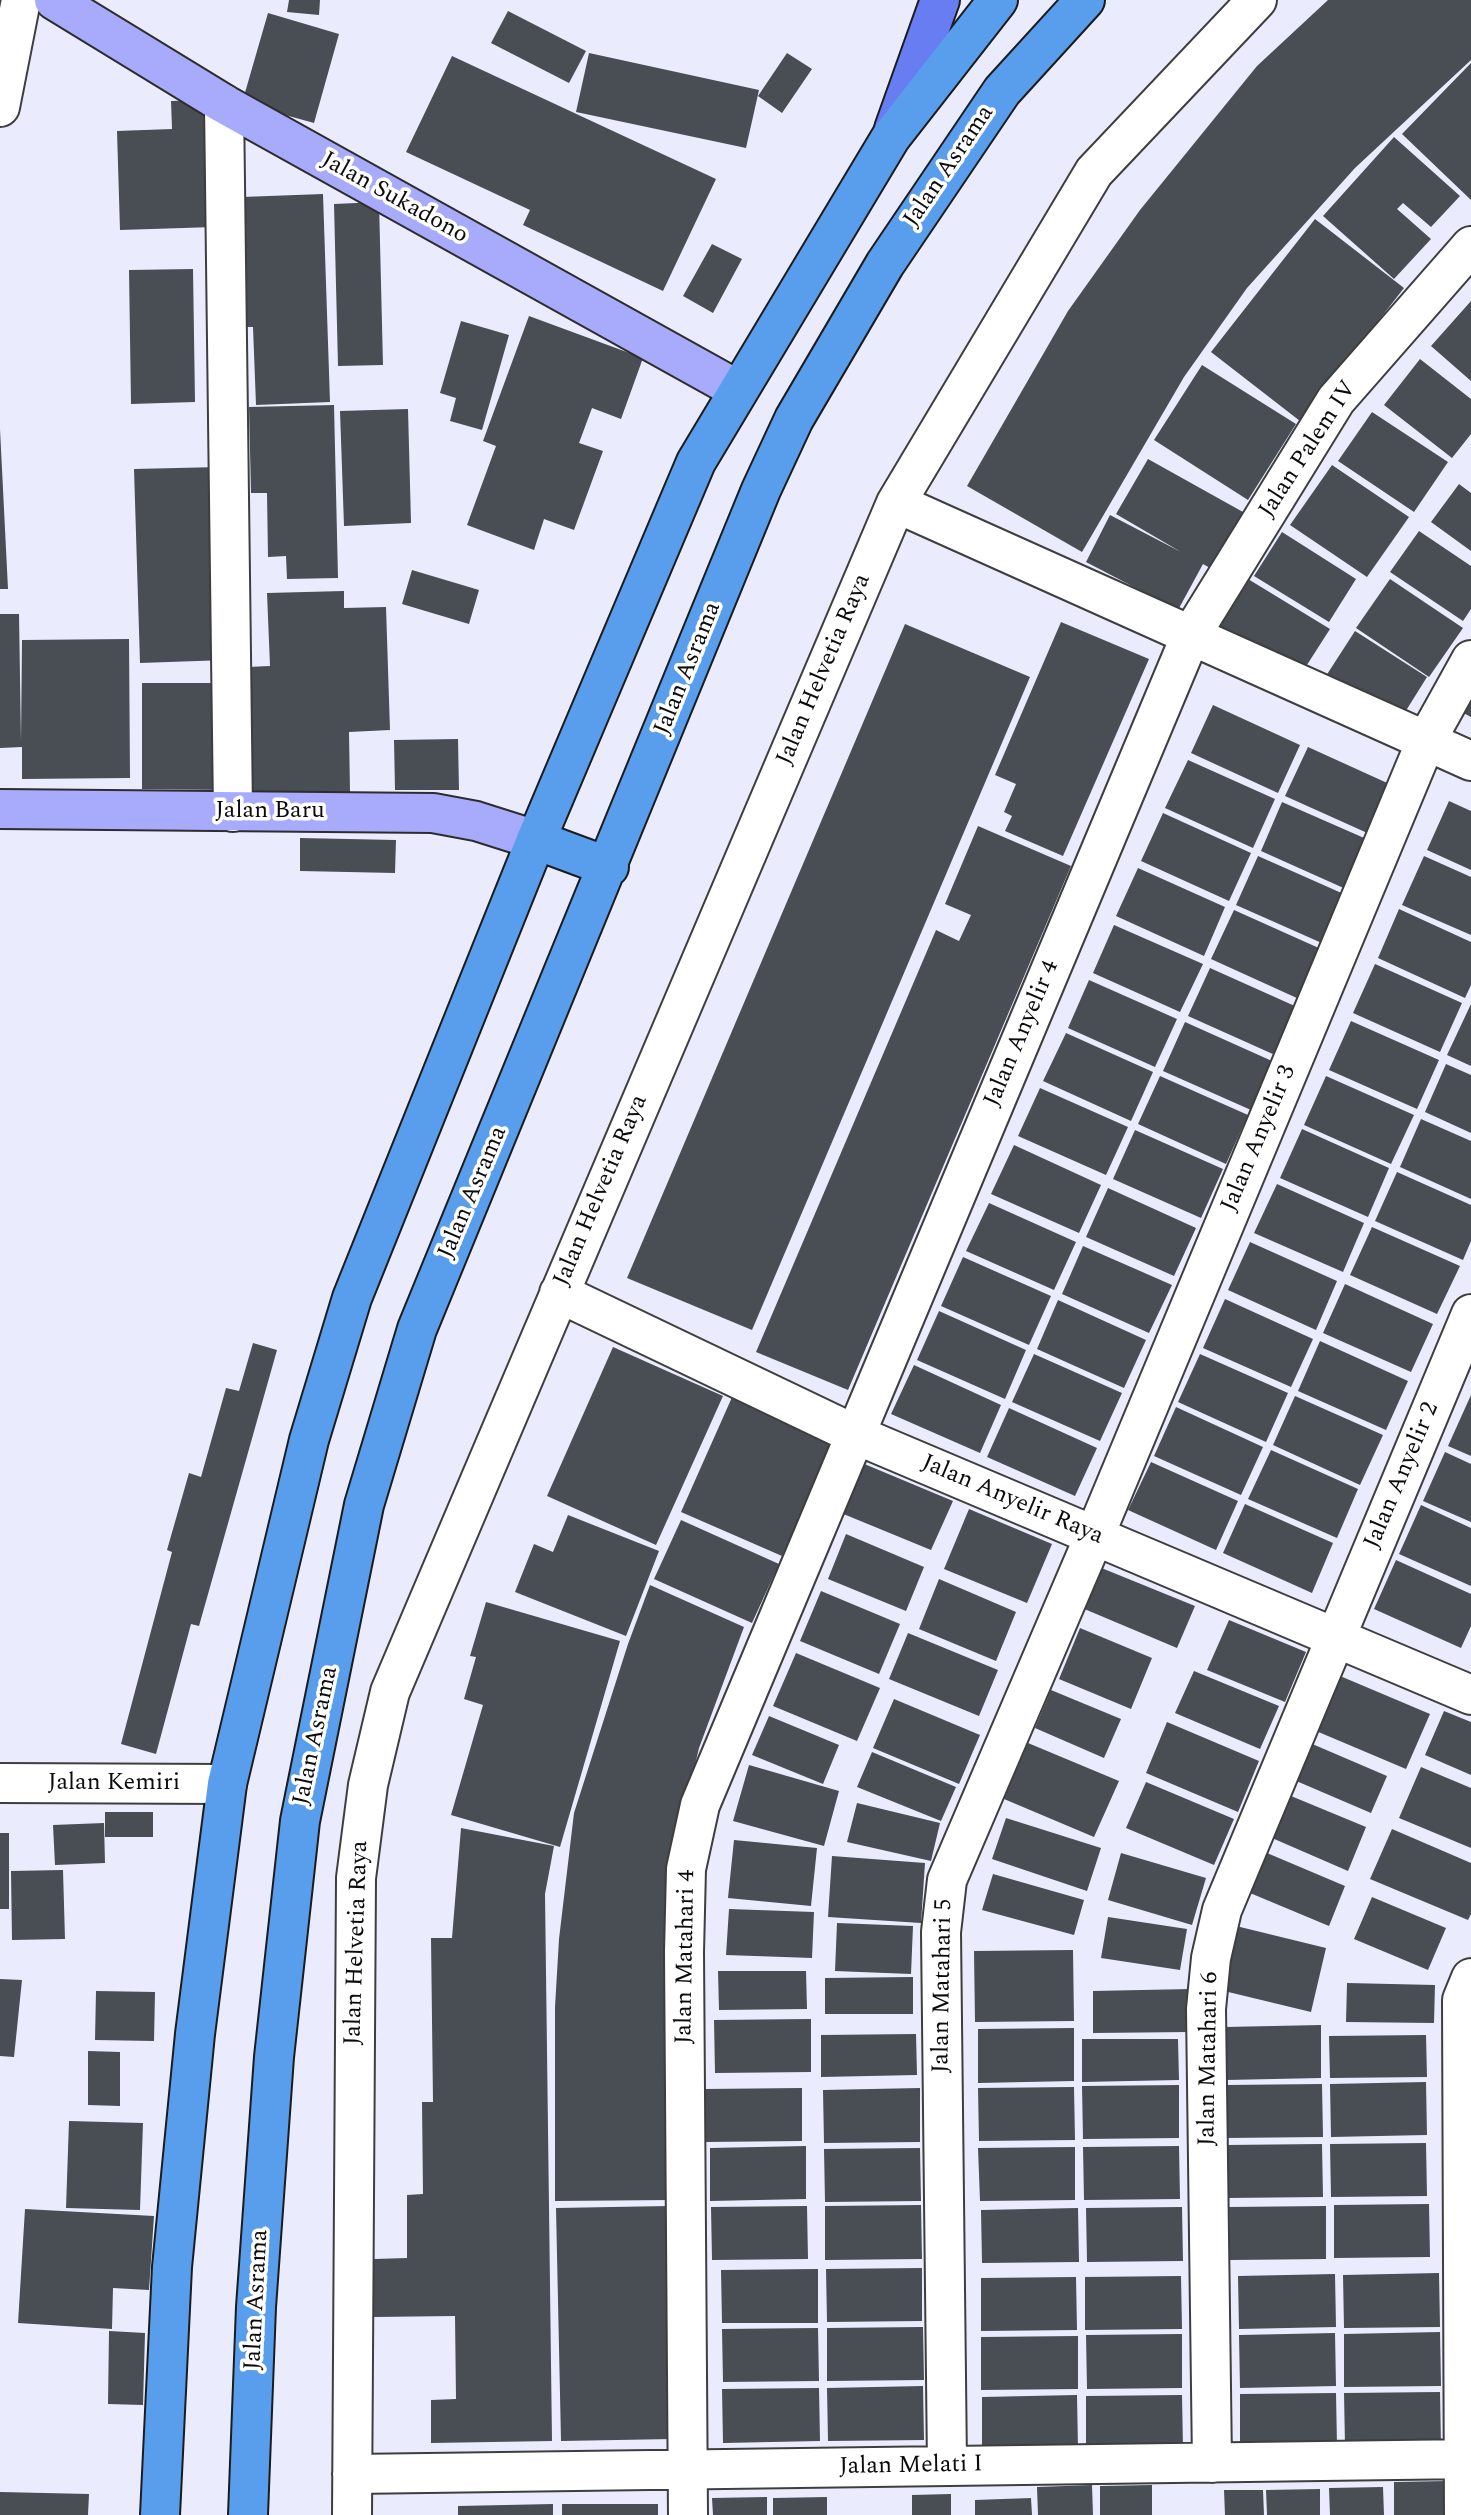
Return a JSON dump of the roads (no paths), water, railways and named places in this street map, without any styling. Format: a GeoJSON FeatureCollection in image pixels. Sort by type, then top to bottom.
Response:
{"type":"FeatureCollection","features":[{"type":"Feature","properties":{"kind":"highway"},"geometry":{"type":"LineString","coordinates":[[160,2515],[172,2267],[195,2034],[227,1784],[309,1440],[352,1298],[536,839],[696,463],[891,137],[998,0]]}},
{"type":"Feature","properties":{"kind":"highway","name":"Jalan Asrama"},"geometry":{"type":"LineString","coordinates":[[248,2515],[256,2307],[272,2085],[300,1821],[364,1505],[417,1329],[609,867],[761,490],[794,419],[885,264],[1002,91],[1084,0]]}},
{"type":"Feature","properties":{"kind":"highway"},"geometry":{"type":"LineString","coordinates":[[536,839],[609,867]]}},
{"type":"Feature","properties":{"kind":"main road"},"geometry":{"type":"LineString","coordinates":[[891,137],[940,0]]}},
{"type":"Feature","properties":{"kind":"street"},"geometry":{"type":"LineString","coordinates":[[0,107],[21,0]]}},
{"type":"Feature","properties":{"kind":"street","name":"Jalan Sukadono"},"geometry":{"type":"LineString","coordinates":[[54,0],[224,104],[738,390]]}},
{"type":"Feature","properties":{"kind":"street","name":"Jalan Helvetia Raya"},"geometry":{"type":"LineString","coordinates":[[352,2515],[356,1878],[368,1785],[390,1692],[896,503],[1094,172],[1256,0]]}},
{"type":"Feature","properties":{"kind":"street"},"geometry":{"type":"LineString","coordinates":[[224,104],[233,812]]}},
{"type":"Feature","properties":{"kind":"street","name":"Jalan Palem IV"},"geometry":{"type":"LineString","coordinates":[[1191,635],[1336,400],[1471,246]]}},
{"type":"Feature","properties":{"kind":"street"},"geometry":{"type":"LineString","coordinates":[[896,503],[1471,761]]}},
{"type":"Feature","properties":{"kind":"street","name":"Jalan Anyelir 4"},"geometry":{"type":"LineString","coordinates":[[854,1434],[1191,635]]}},
{"type":"Feature","properties":{"kind":"street","name":"Jalan Anyelir 3"},"geometry":{"type":"LineString","coordinates":[[1094,1537],[1426,741],[1471,660]]}},
{"type":"Feature","properties":{"kind":"street","name":"Jalan Baru"},"geometry":{"type":"LineString","coordinates":[[0,809],[433,813],[476,821],[536,839]]}},
{"type":"Feature","properties":{"kind":"street","name":"Jalan Anyelir Raya"},"geometry":{"type":"LineString","coordinates":[[559,1293],[854,1434],[1471,1695]]}},
{"type":"Feature","properties":{"kind":"street","name":"Jalan Anyelir 2"},"geometry":{"type":"LineString","coordinates":[[1335,1638],[1471,1314]]}},
{"type":"Feature","properties":{"kind":"street","name":"Jalan Matahari 4"},"geometry":{"type":"LineString","coordinates":[[688,2515],[684,1952],[687,1869],[700,1805],[854,1434]]}},
{"type":"Feature","properties":{"kind":"street","name":"Jalan Matahari 5"},"geometry":{"type":"LineString","coordinates":[[947,2466],[942,1932],[947,1880],[1094,1537]]}},
{"type":"Feature","properties":{"kind":"street","name":"Jalan Matahari 6"},"geometry":{"type":"LineString","coordinates":[[1212,2463],[1206,2009],[1211,1958],[1222,1910],[1335,1638]]}},
{"type":"Feature","properties":{"kind":"street","name":"Jalan Kemiri"},"geometry":{"type":"LineString","coordinates":[[0,1783],[227,1784]]}},
{"type":"Feature","properties":{"kind":"street"},"geometry":{"type":"LineString","coordinates":[[1464,2515],[1467,2459],[1462,2000],[1471,1978]]}},
{"type":"Feature","properties":{"kind":"street","name":"Jalan Melati I"},"geometry":{"type":"LineString","coordinates":[[352,2474],[1467,2459]]}}]}
